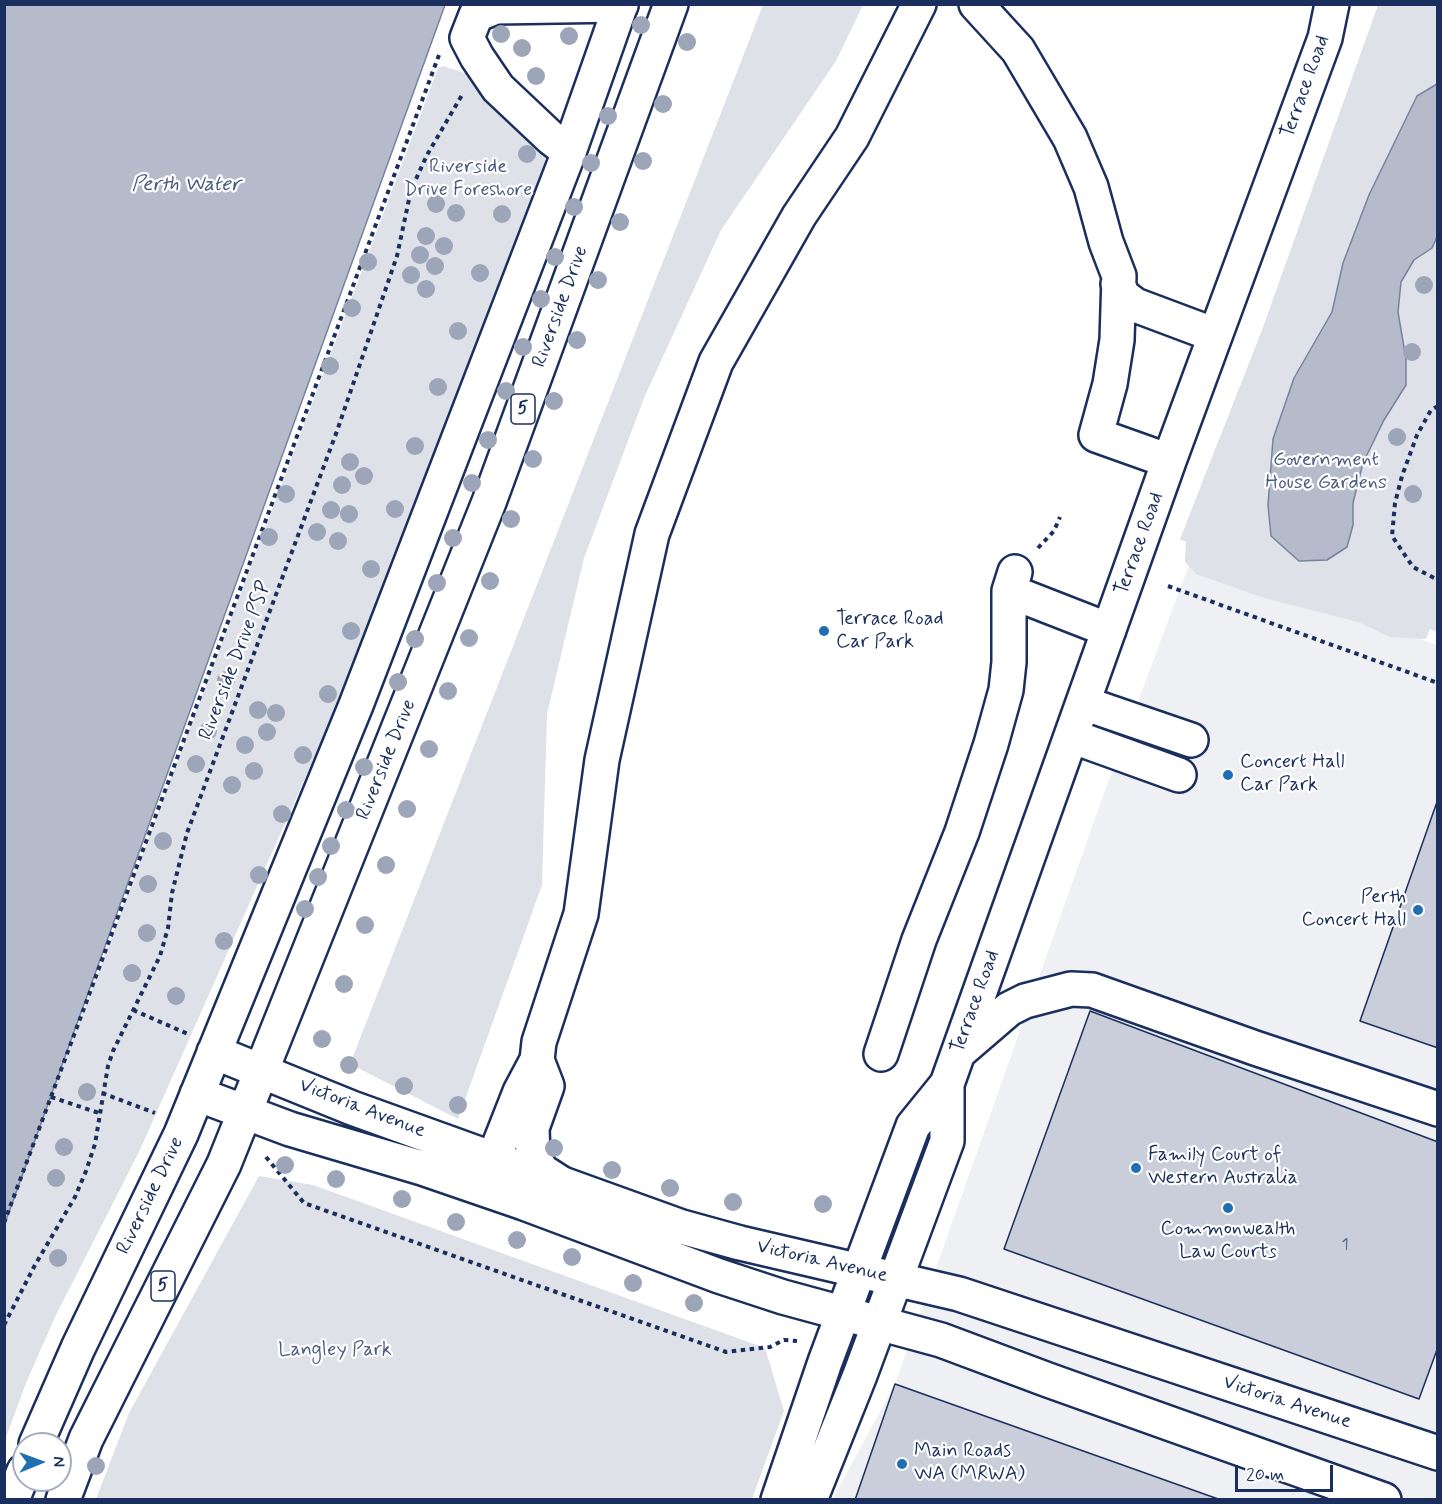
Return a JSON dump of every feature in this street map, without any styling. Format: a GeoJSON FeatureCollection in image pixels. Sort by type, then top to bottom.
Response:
{"type":"FeatureCollection","features":[{"type":"Feature","properties":{"kind":"main road","name":"Riverside Drive"},"geometry":{"type":"LineString","coordinates":[[63,1500],[86,1439],[224,1164],[489,502],[671,4]]}},
{"type":"Feature","properties":{"kind":"main road"},"geometry":{"type":"LineString","coordinates":[[559,1182],[542,1171],[533,1157],[532,1128],[542,1073],[539,1042],[581,914],[602,760],[652,534],[716,362],[799,216],[852,137],[919,4]]}},
{"type":"Feature","properties":{"kind":"main road"},"geometry":{"type":"LineString","coordinates":[[976,4],[1018,50],[1070,138],[1091,187],[1119,280],[1117,340],[1110,384],[1096,435],[1169,461]]}},
{"type":"Feature","properties":{"kind":"main road","name":"Terrace Road"},"geometry":{"type":"LineString","coordinates":[[778,1500],[843,1313],[913,1126],[947,1084],[1169,461],[1325,38],[1332,4]]}},
{"type":"Feature","properties":{"kind":"main road","name":"Riverside Drive"},"geometry":{"type":"LineString","coordinates":[[41,1432],[78,1348],[181,1134],[356,705],[569,152],[621,5]]}},
{"type":"Feature","properties":{"kind":"main road"},"geometry":{"type":"LineString","coordinates":[[569,152],[498,88],[467,38],[476,15],[496,7],[621,5]]}},
{"type":"Feature","properties":{"kind":"main road"},"geometry":{"type":"LineString","coordinates":[[1119,280],[1219,325]]}},
{"type":"Feature","properties":{"kind":"main road"},"geometry":{"type":"LineString","coordinates":[[881,1054],[919,940],[962,832],[991,744],[1006,690],[1023,574],[1113,619]]}},
{"type":"Feature","properties":{"kind":"main road"},"geometry":{"type":"LineString","coordinates":[[1083,703],[1191,740]]}},
{"type":"Feature","properties":{"kind":"main road"},"geometry":{"type":"LineString","coordinates":[[1071,736],[1179,775]]}},
{"type":"Feature","properties":{"kind":"main road"},"geometry":{"type":"LineString","coordinates":[[958,1053],[1009,1009],[1025,1001],[1071,989],[1092,990],[1437,1109]]}},
{"type":"Feature","properties":{"kind":"main road","name":"Victoria Avenue"},"geometry":{"type":"LineString","coordinates":[[215,1049],[261,1071],[352,1108],[682,1227],[740,1244],[959,1294],[1437,1454]]}},
{"type":"Feature","properties":{"kind":"main road"},"geometry":{"type":"LineString","coordinates":[[494,1158],[520,1092],[542,1073]]}},
{"type":"Feature","properties":{"kind":"main road","name":"Terrace Road"},"geometry":{"type":"LineString","coordinates":[[810,1500],[947,1141],[947,1084]]}},
{"type":"Feature","properties":{"kind":"main road","name":"Victoria Avenue"},"geometry":{"type":"LineString","coordinates":[[197,1094],[290,1129],[422,1168],[524,1203],[719,1276],[783,1297],[941,1340],[1384,1500]]}},
{"type":"Feature","properties":{"kind":"path"},"geometry":{"type":"LineString","coordinates":[[4,1223],[440,54]]}},
{"type":"Feature","properties":{"kind":"path","name":"Riverside Drive PSP"},"geometry":{"type":"LineString","coordinates":[[4,1325],[75,1197],[86,1172],[113,1051],[160,956],[168,928],[172,893],[187,833],[341,420],[397,256],[411,190],[427,155],[459,102],[477,57]]}},
{"type":"Feature","properties":{"kind":"path"},"geometry":{"type":"LineString","coordinates":[[1437,406],[1431,410],[1417,435],[1401,476],[1395,503],[1392,536],[1413,567],[1437,580]]}},
{"type":"Feature","properties":{"kind":"path"},"geometry":{"type":"LineString","coordinates":[[1023,574],[1054,531],[1060,517]]}},
{"type":"Feature","properties":{"kind":"path"},"geometry":{"type":"LineString","coordinates":[[1168,586],[1437,683]]}},
{"type":"Feature","properties":{"kind":"path"},"geometry":{"type":"LineString","coordinates":[[134,1010],[215,1049]]}},
{"type":"Feature","properties":{"kind":"path"},"geometry":{"type":"LineString","coordinates":[[102,1093],[162,1116]]}},
{"type":"Feature","properties":{"kind":"path"},"geometry":{"type":"LineString","coordinates":[[51,1097],[99,1113]]}},
{"type":"Feature","properties":{"kind":"path"},"geometry":{"type":"LineString","coordinates":[[266,1157],[304,1203],[726,1352],[770,1347],[784,1340],[803,1341]]}},
{"type":"Feature","properties":{"kind":"shaded area"},"geometry":{"type":"Polygon","coordinates":[[[1193,554],[1437,645],[1437,1499],[832,1500],[895,1384],[1104,793],[1193,554]]]}},
{"type":"Feature","properties":{"kind":"green space"},"geometry":{"type":"Polygon","coordinates":[[[763,5],[863,5],[836,61],[721,230],[644,398],[584,558],[547,714],[542,885],[458,1119],[350,1064],[763,5]]]}},
{"type":"Feature","properties":{"kind":"green space","name":"Government House Gardens"},"geometry":{"type":"Polygon","coordinates":[[[1378,5],[1437,5],[1437,632],[1430,629],[1426,639],[1390,637],[1358,622],[1264,598],[1196,574],[1185,562],[1186,542],[1180,539],[1262,330],[1378,5]]]}},
{"type":"Feature","properties":{"kind":"green space","name":"Riverside Drive Foreshore"},"geometry":{"type":"Polygon","coordinates":[[[443,66],[468,74],[543,150],[546,162],[354,668],[139,1152],[55,1317],[26,1383],[5,1440],[4,1223],[438,68],[443,66]]]}},
{"type":"Feature","properties":{"kind":"green space","name":"Langley Park"},"geometry":{"type":"Polygon","coordinates":[[[259,1176],[313,1185],[765,1348],[784,1411],[752,1499],[96,1499],[129,1413],[259,1176]]]}},
{"type":"Feature","properties":{"kind":"water","name":"Perth Water"},"geometry":{"type":"Polygon","coordinates":[[[4,5],[445,5],[5,1223],[4,5]]]}},
{"type":"Feature","properties":{"kind":"water"},"geometry":{"type":"Polygon","coordinates":[[[1437,84],[1437,237],[1432,248],[1414,260],[1401,282],[1398,312],[1406,359],[1406,385],[1384,420],[1363,463],[1353,503],[1353,525],[1347,547],[1327,560],[1299,561],[1271,536],[1268,505],[1273,439],[1294,378],[1332,312],[1343,263],[1369,195],[1417,96],[1437,84]]]}},
{"type":"Feature","properties":{"kind":"building","name":"Perth Concert Hall"},"geometry":{"type":"Polygon","coordinates":[[[1438,799],[1438,1048],[1360,1021],[1438,799]]]}},
{"type":"Feature","properties":{"kind":"building","name":"Commonwealth Law Courts"},"geometry":{"type":"Polygon","coordinates":[[[1090,1011],[1438,1142],[1438,1347],[1419,1399],[1004,1249],[1090,1011]]]}},
{"type":"Feature","properties":{"kind":"building"},"geometry":{"type":"Polygon","coordinates":[[[895,1384],[1221,1500],[855,1500],[895,1384]]]}},
{"type":"Feature","properties":{"kind":"place","name":"Terrace Road Car Park"},"geometry":{"type":"Point","coordinates":[824,631]}},
{"type":"Feature","properties":{"kind":"place","name":"Concert Hall Car Park"},"geometry":{"type":"Point","coordinates":[1228,775]}},
{"type":"Feature","properties":{"kind":"place","name":"Perth Concert Hall"},"geometry":{"type":"Point","coordinates":[1418,910]}},
{"type":"Feature","properties":{"kind":"place","name":"Family Court of Western Australia"},"geometry":{"type":"Point","coordinates":[1136,1168]}},
{"type":"Feature","properties":{"kind":"place","name":"Commonwealth Law Courts"},"geometry":{"type":"Point","coordinates":[1228,1208]}},
{"type":"Feature","properties":{"kind":"place","name":"Main Roads WA (MRWA)"},"geometry":{"type":"Point","coordinates":[902,1464]}}]}
